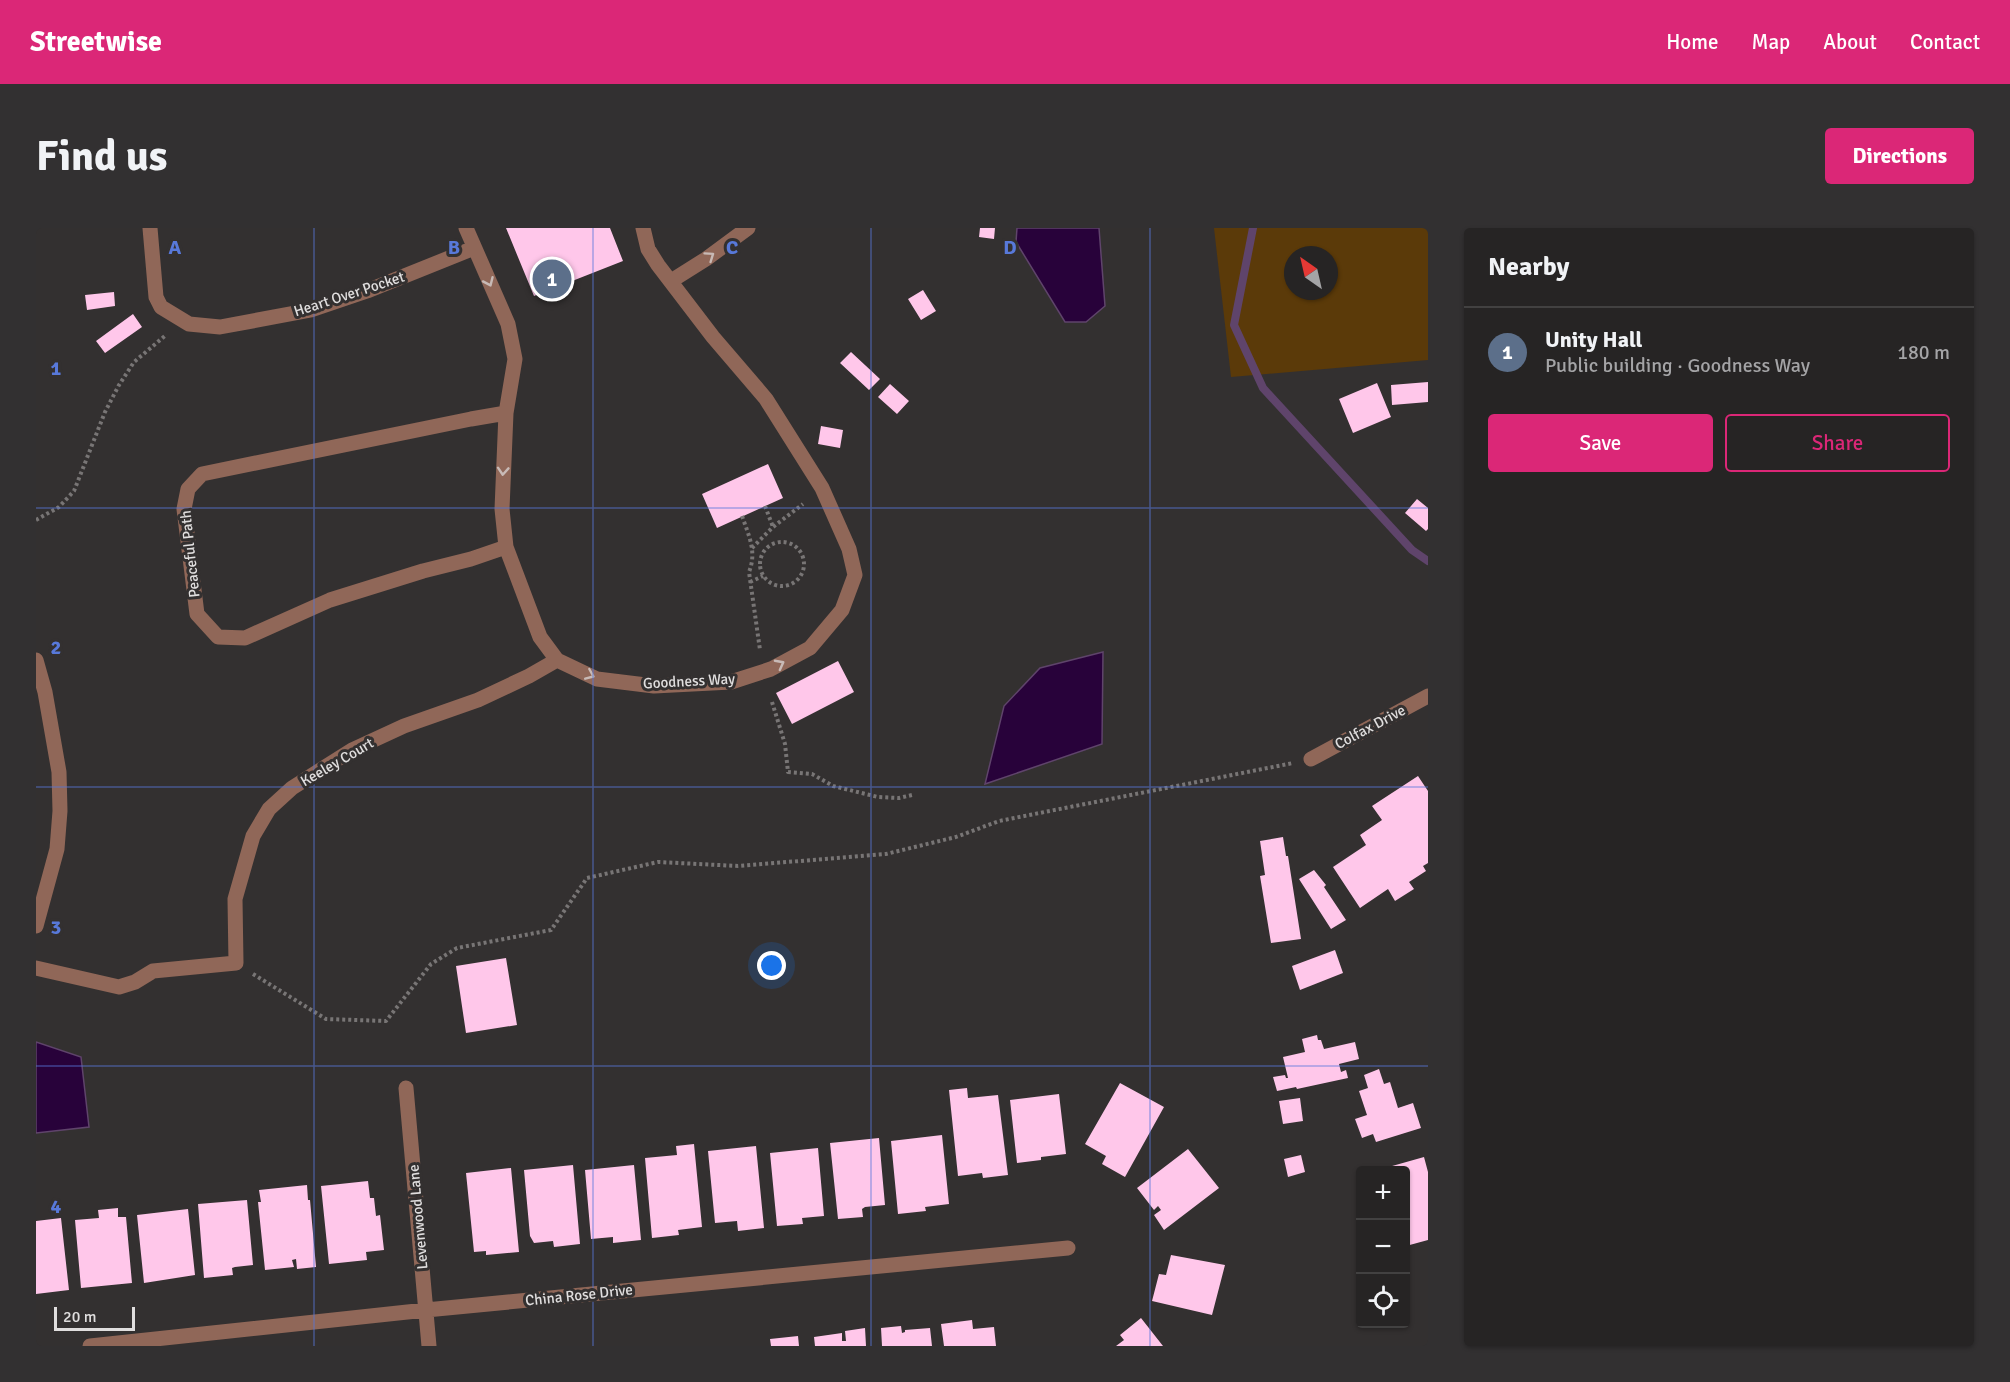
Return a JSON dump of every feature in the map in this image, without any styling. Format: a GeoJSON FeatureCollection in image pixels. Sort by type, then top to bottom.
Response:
{"type":"FeatureCollection","features":[{"type":"Feature","properties":{"kind":"street","name":"Heart Over Pocket"},"geometry":{"type":"LineString","coordinates":[[150,228],[156,297],[161,307],[189,324],[220,327],[311,310],[367,291],[474,248]]}},
{"type":"Feature","properties":{"kind":"street","name":"Goodness Way"},"geometry":{"type":"LineString","coordinates":[[466,228],[508,324],[515,359],[506,413],[502,509],[506,547],[540,637],[557,660],[597,679],[654,686],[730,682],[771,669],[810,648],[842,610],[855,575],[849,549],[822,488],[766,399],[713,337],[648,249],[643,228]]}},
{"type":"Feature","properties":{"kind":"street"},"geometry":{"type":"LineString","coordinates":[[671,281],[748,228]]}},
{"type":"Feature","properties":{"kind":"street","name":"Peaceful Path"},"geometry":{"type":"LineString","coordinates":[[506,413],[202,474],[188,489],[184,509],[197,614],[218,637],[245,638],[330,600],[506,547]]}},
{"type":"Feature","properties":{"kind":"street"},"geometry":{"type":"LineString","coordinates":[[36,660],[45,692],[59,772],[60,812],[57,849],[36,926]]}},
{"type":"Feature","properties":{"kind":"street","name":"Keeley Court"},"geometry":{"type":"LineString","coordinates":[[236,963],[235,899],[253,836],[269,810],[292,788],[352,750],[404,726],[478,700],[557,660]]}},
{"type":"Feature","properties":{"kind":"street","name":"Colfax Drive"},"geometry":{"type":"LineString","coordinates":[[1311,759],[1428,696]]}},
{"type":"Feature","properties":{"kind":"street"},"geometry":{"type":"LineString","coordinates":[[36,968],[119,987],[153,971],[236,963]]}},
{"type":"Feature","properties":{"kind":"street","name":"Levenwood Lane"},"geometry":{"type":"LineString","coordinates":[[406,1088],[429,1346]]}},
{"type":"Feature","properties":{"kind":"street","name":"China Rose Drive"},"geometry":{"type":"LineString","coordinates":[[90,1346],[426,1310],[1068,1248]]}},
{"type":"Feature","properties":{"kind":"path"},"geometry":{"type":"LineString","coordinates":[[36,520],[59,507],[74,491],[105,412],[119,385],[134,362],[166,335]]}},
{"type":"Feature","properties":{"kind":"path"},"geometry":{"type":"LineString","coordinates":[[753,548],[773,527],[803,504]]}},
{"type":"Feature","properties":{"kind":"path"},"geometry":{"type":"LineString","coordinates":[[765,506],[773,527]]}},
{"type":"Feature","properties":{"kind":"path"},"geometry":{"type":"LineString","coordinates":[[742,516],[753,548],[753,561],[749,572],[761,651]]}},
{"type":"Feature","properties":{"kind":"path"},"geometry":{"type":"LineString","coordinates":[[780,542],[794,544],[803,555],[805,562],[801,577],[789,585],[775,585],[763,575],[760,561],[767,548],[773,544],[780,542]]}},
{"type":"Feature","properties":{"kind":"path"},"geometry":{"type":"LineString","coordinates":[[750,582],[763,575]]}},
{"type":"Feature","properties":{"kind":"path"},"geometry":{"type":"LineString","coordinates":[[772,702],[785,744],[788,772],[812,774],[833,786],[878,797],[899,798],[912,795]]}},
{"type":"Feature","properties":{"kind":"path"},"geometry":{"type":"LineString","coordinates":[[236,963],[326,1019],[386,1022],[431,964],[457,948],[551,930],[587,878],[658,862],[738,866],[886,854],[956,837],[999,820],[1311,759]]}},
{"type":"Feature","properties":{"kind":"shaded area"},"geometry":{"type":"Polygon","coordinates":[[[1017,228],[1099,228],[1105,306],[1086,322],[1065,322],[1016,242],[1017,228]]]}},
{"type":"Feature","properties":{"kind":"shaded area"},"geometry":{"type":"Polygon","coordinates":[[[1214,228],[1428,228],[1428,360],[1231,377],[1214,228]]]}},
{"type":"Feature","properties":{"kind":"shaded area"},"geometry":{"type":"Polygon","coordinates":[[[1103,652],[1102,744],[985,784],[1004,706],[1040,668],[1103,652]]]}},
{"type":"Feature","properties":{"kind":"shaded area"},"geometry":{"type":"Polygon","coordinates":[[[36,1042],[81,1057],[89,1127],[36,1133],[36,1042]]]}},
{"type":"Feature","properties":{"kind":"building"},"geometry":{"type":"Polygon","coordinates":[[[506,228],[610,228],[623,261],[534,296],[506,228]]]}},
{"type":"Feature","properties":{"kind":"building"},"geometry":{"type":"Polygon","coordinates":[[[980,228],[995,228],[994,239],[979,237],[980,228]]]}},
{"type":"Feature","properties":{"kind":"building"},"geometry":{"type":"Polygon","coordinates":[[[923,290],[936,311],[921,320],[908,299],[923,290]]]}},
{"type":"Feature","properties":{"kind":"building"},"geometry":{"type":"Polygon","coordinates":[[[114,292],[115,306],[87,310],[85,295],[114,292]]]}},
{"type":"Feature","properties":{"kind":"building"},"geometry":{"type":"Polygon","coordinates":[[[133,314],[142,327],[105,353],[96,341],[133,314]]]}},
{"type":"Feature","properties":{"kind":"building"},"geometry":{"type":"Polygon","coordinates":[[[851,352],[880,379],[869,390],[840,363],[851,352]]]}},
{"type":"Feature","properties":{"kind":"building"},"geometry":{"type":"Polygon","coordinates":[[[1428,382],[1428,402],[1392,405],[1391,385],[1428,382]]]}},
{"type":"Feature","properties":{"kind":"building"},"geometry":{"type":"Polygon","coordinates":[[[1377,383],[1391,417],[1353,433],[1339,399],[1377,383]]]}},
{"type":"Feature","properties":{"kind":"building"},"geometry":{"type":"Polygon","coordinates":[[[890,384],[909,401],[897,414],[878,397],[890,384]]]}},
{"type":"Feature","properties":{"kind":"building"},"geometry":{"type":"Polygon","coordinates":[[[821,426],[843,430],[840,448],[818,444],[821,426]]]}},
{"type":"Feature","properties":{"kind":"building"},"geometry":{"type":"Polygon","coordinates":[[[768,464],[783,498],[717,528],[702,494],[768,464]]]}},
{"type":"Feature","properties":{"kind":"building"},"geometry":{"type":"Polygon","coordinates":[[[1417,499],[1428,508],[1428,529],[1426,531],[1405,513],[1417,499]]]}},
{"type":"Feature","properties":{"kind":"building"},"geometry":{"type":"Polygon","coordinates":[[[838,661],[854,692],[792,724],[776,693],[838,661]]]}},
{"type":"Feature","properties":{"kind":"building"},"geometry":{"type":"Polygon","coordinates":[[[1418,776],[1428,791],[1428,863],[1423,866],[1426,871],[1409,882],[1414,889],[1395,901],[1388,889],[1360,908],[1333,867],[1366,845],[1360,835],[1382,820],[1372,806],[1418,776]]]}},
{"type":"Feature","properties":{"kind":"building"},"geometry":{"type":"Polygon","coordinates":[[[1283,837],[1301,939],[1271,943],[1260,876],[1265,875],[1260,841],[1283,837]]]}},
{"type":"Feature","properties":{"kind":"building"},"geometry":{"type":"Polygon","coordinates":[[[1314,870],[1326,885],[1324,887],[1346,920],[1331,929],[1299,879],[1314,870]]]}},
{"type":"Feature","properties":{"kind":"building"},"geometry":{"type":"Polygon","coordinates":[[[1335,950],[1343,973],[1300,990],[1292,966],[1335,950]]]}},
{"type":"Feature","properties":{"kind":"building"},"geometry":{"type":"Polygon","coordinates":[[[506,958],[517,1025],[466,1033],[456,966],[506,958]]]}},
{"type":"Feature","properties":{"kind":"building"},"geometry":{"type":"Polygon","coordinates":[[[1317,1035],[1324,1049],[1355,1042],[1359,1059],[1339,1064],[1341,1072],[1346,1070],[1348,1078],[1277,1091],[1273,1077],[1285,1075],[1288,1078],[1283,1057],[1305,1052],[1302,1039],[1317,1035]]]}},
{"type":"Feature","properties":{"kind":"building"},"geometry":{"type":"Polygon","coordinates":[[[1379,1069],[1384,1084],[1390,1082],[1398,1108],[1413,1103],[1421,1128],[1376,1142],[1373,1134],[1362,1138],[1355,1119],[1367,1115],[1359,1091],[1368,1088],[1364,1075],[1379,1069]]]}},
{"type":"Feature","properties":{"kind":"building"},"geometry":{"type":"Polygon","coordinates":[[[1120,1083],[1164,1107],[1125,1177],[1102,1164],[1106,1156],[1085,1144],[1120,1083]]]}},
{"type":"Feature","properties":{"kind":"building"},"geometry":{"type":"Polygon","coordinates":[[[967,1088],[968,1098],[998,1095],[1008,1175],[983,1178],[982,1173],[958,1176],[949,1090],[967,1088]]]}},
{"type":"Feature","properties":{"kind":"building"},"geometry":{"type":"Polygon","coordinates":[[[1059,1094],[1066,1154],[1017,1163],[1010,1100],[1059,1094]]]}},
{"type":"Feature","properties":{"kind":"building"},"geometry":{"type":"Polygon","coordinates":[[[1300,1098],[1303,1121],[1283,1124],[1279,1101],[1300,1098]]]}},
{"type":"Feature","properties":{"kind":"building"},"geometry":{"type":"Polygon","coordinates":[[[942,1135],[949,1204],[925,1207],[926,1211],[898,1214],[891,1141],[942,1135]]]}},
{"type":"Feature","properties":{"kind":"building"},"geometry":{"type":"Polygon","coordinates":[[[879,1138],[885,1205],[865,1207],[862,1209],[863,1217],[838,1219],[830,1143],[879,1138]]]}},
{"type":"Feature","properties":{"kind":"building"},"geometry":{"type":"Polygon","coordinates":[[[694,1144],[702,1227],[678,1230],[679,1235],[652,1238],[645,1158],[677,1155],[676,1146],[694,1144]]]}},
{"type":"Feature","properties":{"kind":"building"},"geometry":{"type":"Polygon","coordinates":[[[756,1146],[764,1228],[738,1231],[737,1221],[715,1223],[708,1151],[756,1146]]]}},
{"type":"Feature","properties":{"kind":"building"},"geometry":{"type":"Polygon","coordinates":[[[818,1148],[824,1216],[802,1218],[803,1224],[777,1226],[770,1153],[818,1148]]]}},
{"type":"Feature","properties":{"kind":"building"},"geometry":{"type":"Polygon","coordinates":[[[1188,1149],[1219,1188],[1164,1230],[1154,1215],[1161,1210],[1158,1206],[1154,1210],[1137,1188],[1188,1149]]]}},
{"type":"Feature","properties":{"kind":"building"},"geometry":{"type":"Polygon","coordinates":[[[1301,1155],[1305,1172],[1288,1177],[1284,1159],[1301,1155]]]}},
{"type":"Feature","properties":{"kind":"building"},"geometry":{"type":"Polygon","coordinates":[[[1424,1157],[1428,1172],[1428,1240],[1410,1245],[1410,1166],[1392,1166],[1424,1157]]]}},
{"type":"Feature","properties":{"kind":"building"},"geometry":{"type":"Polygon","coordinates":[[[573,1165],[580,1244],[554,1247],[553,1241],[534,1243],[530,1236],[524,1170],[573,1165]]]}},
{"type":"Feature","properties":{"kind":"building"},"geometry":{"type":"Polygon","coordinates":[[[634,1165],[641,1240],[613,1243],[613,1237],[591,1239],[585,1170],[634,1165]]]}},
{"type":"Feature","properties":{"kind":"building"},"geometry":{"type":"Polygon","coordinates":[[[511,1168],[519,1252],[486,1255],[486,1251],[474,1252],[466,1173],[511,1168]]]}},
{"type":"Feature","properties":{"kind":"building"},"geometry":{"type":"Polygon","coordinates":[[[368,1181],[370,1198],[374,1198],[376,1216],[380,1215],[384,1250],[366,1252],[367,1260],[329,1264],[321,1186],[368,1181]]]}},
{"type":"Feature","properties":{"kind":"building"},"geometry":{"type":"Polygon","coordinates":[[[307,1185],[316,1267],[297,1269],[296,1259],[292,1260],[294,1267],[265,1270],[258,1202],[261,1202],[259,1190],[307,1185]]]}},
{"type":"Feature","properties":{"kind":"building"},"geometry":{"type":"Polygon","coordinates":[[[247,1200],[253,1265],[232,1268],[233,1275],[204,1278],[198,1204],[247,1200]]]}},
{"type":"Feature","properties":{"kind":"building"},"geometry":{"type":"Polygon","coordinates":[[[118,1208],[118,1217],[126,1217],[132,1283],[81,1288],[75,1220],[99,1218],[98,1210],[118,1208]]]}},
{"type":"Feature","properties":{"kind":"building"},"geometry":{"type":"Polygon","coordinates":[[[188,1209],[195,1275],[144,1283],[137,1215],[188,1209]]]}},
{"type":"Feature","properties":{"kind":"building"},"geometry":{"type":"Polygon","coordinates":[[[61,1218],[69,1290],[36,1294],[36,1221],[61,1218]]]}},
{"type":"Feature","properties":{"kind":"building"},"geometry":{"type":"Polygon","coordinates":[[[1171,1255],[1225,1265],[1212,1315],[1152,1301],[1159,1274],[1166,1275],[1171,1255]]]}},
{"type":"Feature","properties":{"kind":"building"},"geometry":{"type":"Polygon","coordinates":[[[1141,1318],[1163,1346],[1116,1346],[1124,1340],[1120,1335],[1141,1318]]]}},
{"type":"Feature","properties":{"kind":"building"},"geometry":{"type":"Polygon","coordinates":[[[972,1320],[973,1329],[994,1327],[996,1346],[944,1346],[941,1324],[972,1320]]]}},
{"type":"Feature","properties":{"kind":"building"},"geometry":{"type":"Polygon","coordinates":[[[901,1326],[902,1333],[905,1330],[930,1328],[932,1346],[882,1346],[881,1328],[901,1326]]]}},
{"type":"Feature","properties":{"kind":"building"},"geometry":{"type":"Polygon","coordinates":[[[865,1328],[866,1346],[815,1346],[814,1337],[842,1333],[842,1341],[846,1341],[845,1331],[865,1328]]]}},
{"type":"Feature","properties":{"kind":"building"},"geometry":{"type":"Polygon","coordinates":[[[798,1336],[799,1346],[771,1346],[770,1339],[798,1336]]]}},
{"type":"Feature","properties":{"kind":"waterway"},"geometry":{"type":"LineString","coordinates":[[1253,228],[1234,325],[1263,388],[1412,550],[1428,561]]}},
{"type":"Feature","properties":{"kind":"place","name":"Unity Hall"},"geometry":{"type":"Point","coordinates":[552,279]}}]}
